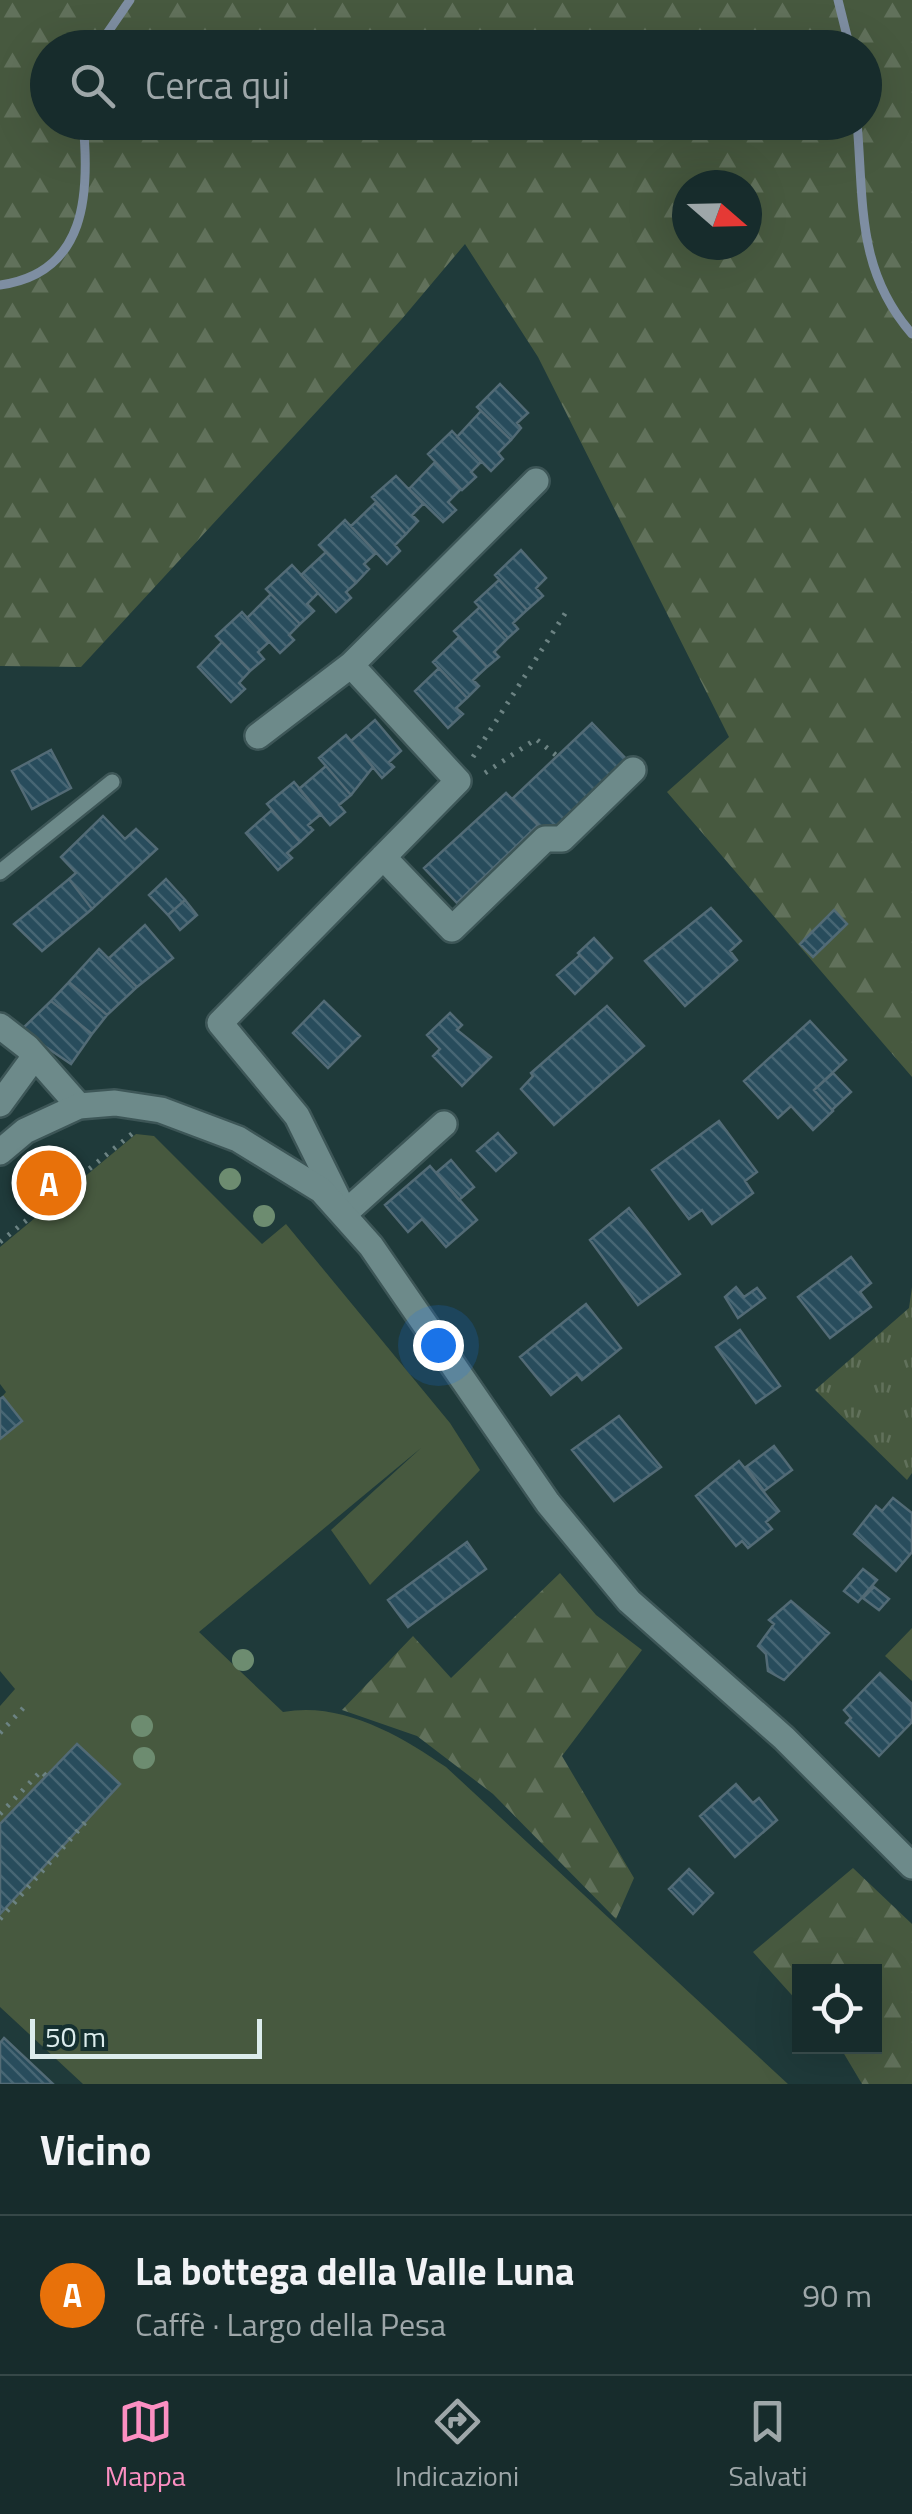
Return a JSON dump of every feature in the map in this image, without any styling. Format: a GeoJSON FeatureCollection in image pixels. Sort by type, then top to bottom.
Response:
{"type":"FeatureCollection","features":[{"type":"Feature","properties":{"kind":"street"},"geometry":{"type":"LineString","coordinates":[[258,736],[351,665],[536,481]]}},
{"type":"Feature","properties":{"kind":"street"},"geometry":{"type":"LineString","coordinates":[[351,665],[458,780],[220,1023],[296,1116],[345,1213],[548,1503],[628,1601],[822,1772],[912,1866]]}},
{"type":"Feature","properties":{"kind":"street"},"geometry":{"type":"LineString","coordinates":[[382,857],[452,929],[544,839],[562,839],[634,770]]}},
{"type":"Feature","properties":{"kind":"street"},"geometry":{"type":"LineString","coordinates":[[0,1026],[35,1056],[79,1106]]}},
{"type":"Feature","properties":{"kind":"street"},"geometry":{"type":"LineString","coordinates":[[0,1104],[35,1056]]}},
{"type":"Feature","properties":{"kind":"street"},"geometry":{"type":"LineString","coordinates":[[0,1152],[25,1130],[79,1106],[115,1103],[161,1110],[238,1138],[290,1168],[345,1213]]}},
{"type":"Feature","properties":{"kind":"street"},"geometry":{"type":"LineString","coordinates":[[290,1168],[296,1116]]}},
{"type":"Feature","properties":{"kind":"street"},"geometry":{"type":"LineString","coordinates":[[345,1213],[444,1124]]}},
{"type":"Feature","properties":{"kind":"lane"},"geometry":{"type":"LineString","coordinates":[[0,872],[112,782]]}},
{"type":"Feature","properties":{"kind":"path"},"geometry":{"type":"LineString","coordinates":[[458,780],[566,612]]}},
{"type":"Feature","properties":{"kind":"path"},"geometry":{"type":"LineString","coordinates":[[458,780],[490,772],[536,740],[557,756]]}},
{"type":"Feature","properties":{"kind":"path"},"geometry":{"type":"LineString","coordinates":[[0,1242],[141,1126]]}},
{"type":"Feature","properties":{"kind":"path"},"geometry":{"type":"LineString","coordinates":[[0,1733],[27,1704]]}},
{"type":"Feature","properties":{"kind":"path"},"geometry":{"type":"LineString","coordinates":[[0,1814],[40,1771],[46,1776]]}},
{"type":"Feature","properties":{"kind":"path"},"geometry":{"type":"LineString","coordinates":[[0,1919],[90,1816]]}},
{"type":"Feature","properties":{"kind":"green space"},"geometry":{"type":"Polygon","coordinates":[[[0,0],[912,0],[912,1077],[667,792],[729,737],[538,357],[465,244],[401,320],[81,667],[0,666],[0,0]]]}},
{"type":"Feature","properties":{"kind":"green space"},"geometry":{"type":"Polygon","coordinates":[[[136,1134],[154,1136],[262,1244],[286,1224],[450,1423],[480,1470],[370,1585],[331,1530],[421,1448],[199,1632],[283,1712],[326,1711],[369,1723],[446,1767],[788,2084],[83,2084],[0,2007],[0,1706],[15,1689],[0,1671],[0,1399],[6,1392],[0,1384],[0,1247],[136,1134]]]}},
{"type":"Feature","properties":{"kind":"green space"},"geometry":{"type":"Polygon","coordinates":[[[912,1287],[912,1473],[907,1480],[815,1390],[909,1308],[912,1287]]]}},
{"type":"Feature","properties":{"kind":"green space"},"geometry":{"type":"Polygon","coordinates":[[[560,1573],[596,1615],[642,1650],[562,1756],[634,1878],[616,1919],[493,1794],[417,1736],[342,1710],[413,1636],[451,1678],[560,1573]]]}},
{"type":"Feature","properties":{"kind":"green space"},"geometry":{"type":"Polygon","coordinates":[[[912,1628],[912,1681],[885,1656],[912,1628]]]}},
{"type":"Feature","properties":{"kind":"green space"},"geometry":{"type":"Polygon","coordinates":[[[853,1868],[912,1924],[912,2084],[862,2084],[844,2054],[882,2054],[882,1964],[792,1964],[792,1995],[753,1952],[853,1868]]]}},
{"type":"Feature","properties":{"kind":"building"},"geometry":{"type":"Polygon","coordinates":[[[500,384],[528,413],[517,423],[521,428],[511,440],[477,407],[500,384]]]}},
{"type":"Feature","properties":{"kind":"building"},"geometry":{"type":"Polygon","coordinates":[[[481,411],[511,440],[498,453],[503,459],[491,471],[457,437],[481,411]]]}},
{"type":"Feature","properties":{"kind":"building"},"geometry":{"type":"Polygon","coordinates":[[[452,431],[481,462],[471,472],[476,477],[462,490],[428,454],[452,431]]]}},
{"type":"Feature","properties":{"kind":"building"},"geometry":{"type":"Polygon","coordinates":[[[435,462],[461,489],[448,502],[456,510],[443,522],[409,489],[435,462]]]}},
{"type":"Feature","properties":{"kind":"building"},"geometry":{"type":"Polygon","coordinates":[[[396,476],[423,504],[412,515],[418,521],[406,534],[372,497],[396,476]]]}},
{"type":"Feature","properties":{"kind":"building"},"geometry":{"type":"Polygon","coordinates":[[[375,503],[406,534],[395,545],[400,551],[387,564],[351,526],[375,503]]]}},
{"type":"Feature","properties":{"kind":"building"},"geometry":{"type":"Polygon","coordinates":[[[345,520],[376,553],[364,564],[369,569],[356,583],[319,545],[345,520]]]}},
{"type":"Feature","properties":{"kind":"building"},"geometry":{"type":"Polygon","coordinates":[[[521,550],[546,578],[536,588],[543,596],[527,610],[495,575],[521,550]]]}},
{"type":"Feature","properties":{"kind":"building"},"geometry":{"type":"Polygon","coordinates":[[[326,552],[356,583],[346,592],[351,598],[336,612],[301,575],[326,552]]]}},
{"type":"Feature","properties":{"kind":"building"},"geometry":{"type":"Polygon","coordinates":[[[292,565],[318,593],[307,604],[314,611],[300,624],[266,589],[292,565]]]}},
{"type":"Feature","properties":{"kind":"building"},"geometry":{"type":"Polygon","coordinates":[[[499,580],[527,610],[513,623],[518,629],[508,638],[475,602],[499,580]]]}},
{"type":"Feature","properties":{"kind":"building"},"geometry":{"type":"Polygon","coordinates":[[[271,594],[300,624],[289,635],[294,640],[280,653],[247,618],[271,594]]]}},
{"type":"Feature","properties":{"kind":"building"},"geometry":{"type":"Polygon","coordinates":[[[480,607],[508,638],[494,652],[499,657],[487,667],[454,631],[480,607]]]}},
{"type":"Feature","properties":{"kind":"building"},"geometry":{"type":"Polygon","coordinates":[[[242,612],[269,642],[258,652],[264,659],[250,671],[216,636],[242,612]]]}},
{"type":"Feature","properties":{"kind":"building"},"geometry":{"type":"Polygon","coordinates":[[[459,637],[487,667],[473,680],[479,686],[467,698],[433,662],[459,637]]]}},
{"type":"Feature","properties":{"kind":"building"},"geometry":{"type":"Polygon","coordinates":[[[222,642],[250,671],[239,683],[245,689],[231,702],[198,667],[222,642]]]}},
{"type":"Feature","properties":{"kind":"building"},"geometry":{"type":"Polygon","coordinates":[[[439,668],[467,698],[456,708],[463,714],[448,728],[415,691],[439,668]]]}},
{"type":"Feature","properties":{"kind":"building"},"geometry":{"type":"Polygon","coordinates":[[[375,720],[401,751],[389,762],[394,767],[382,778],[351,741],[375,720]]]}},
{"type":"Feature","properties":{"kind":"building"},"geometry":{"type":"Polygon","coordinates":[[[592,723],[629,762],[550,836],[512,799],[592,723]]]}},
{"type":"Feature","properties":{"kind":"building"},"geometry":{"type":"Polygon","coordinates":[[[346,735],[373,767],[351,795],[319,758],[346,735]]]}},
{"type":"Feature","properties":{"kind":"building"},"geometry":{"type":"Polygon","coordinates":[[[51,750],[71,788],[32,809],[12,771],[51,750]]]}},
{"type":"Feature","properties":{"kind":"building"},"geometry":{"type":"Polygon","coordinates":[[[326,766],[351,795],[339,805],[345,812],[330,825],[299,789],[326,766]]]}},
{"type":"Feature","properties":{"kind":"building"},"geometry":{"type":"Polygon","coordinates":[[[294,782],[321,814],[308,825],[313,830],[300,842],[267,804],[294,782]]]}},
{"type":"Feature","properties":{"kind":"building"},"geometry":{"type":"Polygon","coordinates":[[[506,793],[538,825],[457,903],[424,868],[506,793]]]}},
{"type":"Feature","properties":{"kind":"building"},"geometry":{"type":"Polygon","coordinates":[[[272,810],[300,842],[287,853],[292,858],[278,870],[246,833],[272,810]]]}},
{"type":"Feature","properties":{"kind":"building"},"geometry":{"type":"Polygon","coordinates":[[[103,816],[125,839],[136,829],[157,849],[92,909],[69,879],[76,873],[61,857],[103,816]]]}},
{"type":"Feature","properties":{"kind":"building"},"geometry":{"type":"Polygon","coordinates":[[[69,879],[92,909],[42,951],[14,924],[69,879]]]}},
{"type":"Feature","properties":{"kind":"building"},"geometry":{"type":"Polygon","coordinates":[[[166,879],[185,900],[168,915],[149,895],[166,879]]]}},
{"type":"Feature","properties":{"kind":"building"},"geometry":{"type":"Polygon","coordinates":[[[185,900],[197,915],[180,930],[168,915],[185,900]]]}},
{"type":"Feature","properties":{"kind":"building"},"geometry":{"type":"Polygon","coordinates":[[[711,908],[741,941],[730,951],[737,960],[685,1006],[645,961],[711,908]]]}},
{"type":"Feature","properties":{"kind":"building"},"geometry":{"type":"Polygon","coordinates":[[[834,910],[847,924],[813,957],[800,944],[834,910]]]}},
{"type":"Feature","properties":{"kind":"building"},"geometry":{"type":"Polygon","coordinates":[[[145,925],[173,958],[137,987],[109,958],[145,925]]]}},
{"type":"Feature","properties":{"kind":"building"},"geometry":{"type":"Polygon","coordinates":[[[594,938],[612,958],[597,973],[578,953],[594,938]]]}},
{"type":"Feature","properties":{"kind":"building"},"geometry":{"type":"Polygon","coordinates":[[[99,949],[137,987],[107,1015],[69,982],[99,949]]]}},
{"type":"Feature","properties":{"kind":"building"},"geometry":{"type":"Polygon","coordinates":[[[580,955],[597,973],[575,994],[557,975],[580,955]]]}},
{"type":"Feature","properties":{"kind":"building"},"geometry":{"type":"Polygon","coordinates":[[[69,982],[107,1015],[92,1034],[51,1001],[69,982]]]}},
{"type":"Feature","properties":{"kind":"building"},"geometry":{"type":"Polygon","coordinates":[[[51,1001],[92,1034],[71,1064],[21,1030],[51,1001]]]}},
{"type":"Feature","properties":{"kind":"building"},"geometry":{"type":"Polygon","coordinates":[[[324,1001],[360,1036],[328,1068],[293,1033],[324,1001]]]}},
{"type":"Feature","properties":{"kind":"building"},"geometry":{"type":"Polygon","coordinates":[[[607,1006],[644,1046],[554,1125],[521,1089],[533,1076],[531,1073],[607,1006]]]}},
{"type":"Feature","properties":{"kind":"building"},"geometry":{"type":"Polygon","coordinates":[[[450,1013],[462,1025],[457,1030],[491,1057],[462,1086],[433,1056],[440,1049],[427,1035],[450,1013]]]}},
{"type":"Feature","properties":{"kind":"building"},"geometry":{"type":"Polygon","coordinates":[[[810,1021],[846,1060],[814,1090],[833,1111],[813,1130],[791,1106],[778,1118],[744,1081],[810,1021]]]}},
{"type":"Feature","properties":{"kind":"building"},"geometry":{"type":"Polygon","coordinates":[[[833,1073],[851,1092],[832,1110],[814,1090],[833,1073]]]}},
{"type":"Feature","properties":{"kind":"building"},"geometry":{"type":"Polygon","coordinates":[[[719,1121],[757,1172],[745,1181],[753,1193],[712,1224],[702,1210],[689,1219],[652,1170],[719,1121]]]}},
{"type":"Feature","properties":{"kind":"building"},"geometry":{"type":"Polygon","coordinates":[[[498,1133],[516,1153],[496,1171],[477,1151],[498,1133]]]}},
{"type":"Feature","properties":{"kind":"building"},"geometry":{"type":"Polygon","coordinates":[[[451,1160],[474,1187],[459,1200],[436,1173],[451,1160]]]}},
{"type":"Feature","properties":{"kind":"building"},"geometry":{"type":"Polygon","coordinates":[[[55,1161],[71,1181],[43,1204],[27,1184],[55,1161]]]}},
{"type":"Feature","properties":{"kind":"building"},"geometry":{"type":"Polygon","coordinates":[[[430,1166],[477,1220],[446,1247],[422,1219],[408,1232],[385,1205],[430,1166]]]}},
{"type":"Feature","properties":{"kind":"building"},"geometry":{"type":"Polygon","coordinates":[[[629,1208],[680,1274],[638,1305],[590,1240],[629,1208]]]}},
{"type":"Feature","properties":{"kind":"building"},"geometry":{"type":"Polygon","coordinates":[[[851,1257],[871,1283],[860,1292],[871,1307],[830,1338],[798,1297],[851,1257]]]}},
{"type":"Feature","properties":{"kind":"building"},"geometry":{"type":"Polygon","coordinates":[[[736,1287],[744,1297],[757,1288],[765,1298],[738,1318],[725,1297],[736,1287]]]}},
{"type":"Feature","properties":{"kind":"building"},"geometry":{"type":"Polygon","coordinates":[[[586,1304],[621,1348],[582,1380],[577,1374],[551,1395],[520,1357],[586,1304]]]}},
{"type":"Feature","properties":{"kind":"building"},"geometry":{"type":"Polygon","coordinates":[[[740,1330],[780,1386],[756,1403],[716,1347],[740,1330]]]}},
{"type":"Feature","properties":{"kind":"building"},"geometry":{"type":"Polygon","coordinates":[[[3,1397],[22,1421],[0,1439],[0,1399],[3,1397]]]}},
{"type":"Feature","properties":{"kind":"building"},"geometry":{"type":"Polygon","coordinates":[[[619,1416],[661,1467],[614,1501],[572,1450],[619,1416]]]}},
{"type":"Feature","properties":{"kind":"building"},"geometry":{"type":"Polygon","coordinates":[[[774,1446],[792,1470],[764,1491],[746,1467],[774,1446]]]}},
{"type":"Feature","properties":{"kind":"building"},"geometry":{"type":"Polygon","coordinates":[[[739,1461],[779,1511],[766,1522],[772,1529],[748,1548],[742,1541],[736,1546],[696,1496],[739,1461]]]}},
{"type":"Feature","properties":{"kind":"building"},"geometry":{"type":"Polygon","coordinates":[[[893,1498],[912,1513],[912,1552],[896,1571],[854,1534],[876,1506],[882,1511],[893,1498]]]}},
{"type":"Feature","properties":{"kind":"building"},"geometry":{"type":"Polygon","coordinates":[[[467,1542],[486,1569],[408,1627],[388,1600],[467,1542]]]}},
{"type":"Feature","properties":{"kind":"building"},"geometry":{"type":"Polygon","coordinates":[[[863,1569],[877,1580],[858,1602],[844,1591],[863,1569]]]}},
{"type":"Feature","properties":{"kind":"building"},"geometry":{"type":"Polygon","coordinates":[[[874,1587],[889,1599],[879,1610],[863,1598],[874,1587]]]}},
{"type":"Feature","properties":{"kind":"building"},"geometry":{"type":"Polygon","coordinates":[[[791,1601],[829,1633],[784,1680],[768,1671],[766,1654],[758,1646],[774,1624],[769,1620],[791,1601]]]}},
{"type":"Feature","properties":{"kind":"building"},"geometry":{"type":"Polygon","coordinates":[[[880,1673],[912,1704],[912,1722],[879,1756],[846,1723],[851,1718],[844,1710],[880,1673]]]}},
{"type":"Feature","properties":{"kind":"building"},"geometry":{"type":"Polygon","coordinates":[[[77,1744],[120,1784],[0,1914],[0,1824],[77,1744]]]}},
{"type":"Feature","properties":{"kind":"building"},"geometry":{"type":"Polygon","coordinates":[[[736,1784],[753,1803],[759,1798],[777,1820],[735,1857],[700,1816],[736,1784]]]}},
{"type":"Feature","properties":{"kind":"building"},"geometry":{"type":"Polygon","coordinates":[[[689,1869],[713,1893],[693,1914],[669,1889],[689,1869]]]}},
{"type":"Feature","properties":{"kind":"building"},"geometry":{"type":"Polygon","coordinates":[[[4,2038],[53,2084],[0,2084],[0,2043],[4,2038]]]}},
{"type":"Feature","properties":{"kind":"waterway"},"geometry":{"type":"LineString","coordinates":[[109,30],[130,0]]}},
{"type":"Feature","properties":{"kind":"waterway"},"geometry":{"type":"LineString","coordinates":[[838,0],[846,30]]}},
{"type":"Feature","properties":{"kind":"waterway"},"geometry":{"type":"LineString","coordinates":[[0,285],[29,277],[51,264],[66,247],[83,202],[84,140]]}},
{"type":"Feature","properties":{"kind":"waterway"},"geometry":{"type":"LineString","coordinates":[[858,140],[866,234],[872,260],[894,310],[912,334]]}},
{"type":"Feature","properties":{"kind":"place","name":"La bottega della Valle Luna"},"geometry":{"type":"Point","coordinates":[49,1183]}}]}
